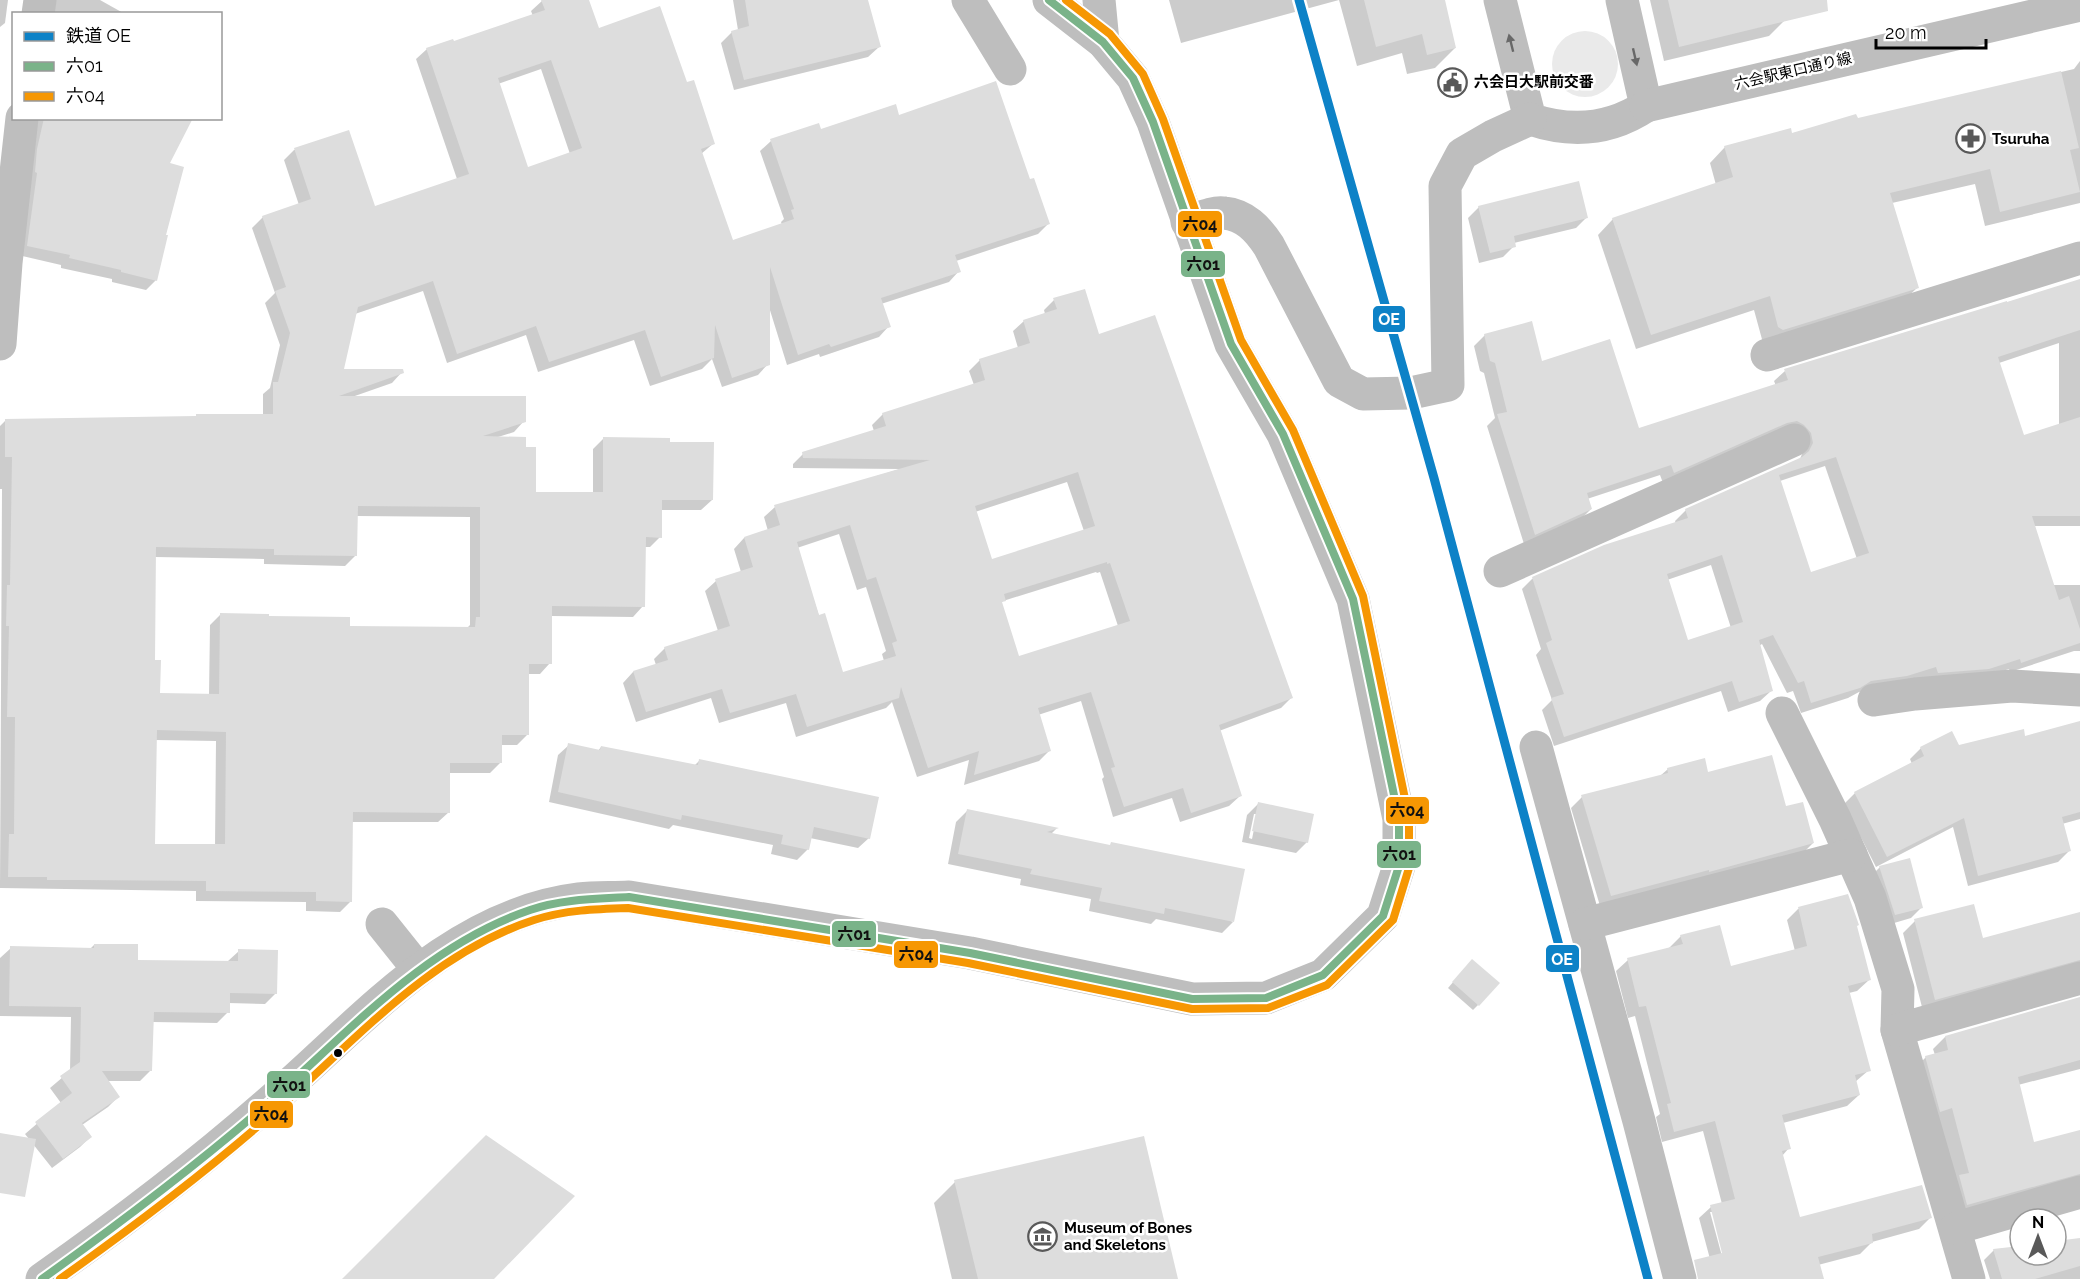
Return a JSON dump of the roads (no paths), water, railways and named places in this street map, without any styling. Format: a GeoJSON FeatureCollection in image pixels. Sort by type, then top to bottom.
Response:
{"type":"FeatureCollection","features":[{"type":"Feature","properties":{"kind":"street"},"geometry":{"type":"LineString","coordinates":[[968,0],[1010,69]]}},
{"type":"Feature","properties":{"kind":"street"},"geometry":{"type":"LineString","coordinates":[[42,1279],[134,1214],[256,1114],[418,969],[482,929],[529,910],[579,899],[629,897],[970,953],[1192,999],[1266,998],[1323,975],[1383,916],[1399,866],[1399,819],[1353,599],[1284,434],[1231,344],[1153,122],[1133,78],[1103,42],[1049,0]]}},
{"type":"Feature","properties":{"kind":"street"},"geometry":{"type":"LineString","coordinates":[[1099,0],[1103,42]]}},
{"type":"Feature","properties":{"kind":"street"},"geometry":{"type":"LineString","coordinates":[[1187,222],[1223,212],[1244,219],[1257,227],[1339,381],[1362,394],[1411,393],[1448,385],[1444,186],[1462,154],[1493,136],[1530,119],[1500,0]]}},
{"type":"Feature","properties":{"kind":"street"},"geometry":{"type":"LineString","coordinates":[[1622,0],[1646,106]]}},
{"type":"Feature","properties":{"kind":"street","name":"六会駅東口通り線"},"geometry":{"type":"LineString","coordinates":[[1530,119],[1551,127],[1592,128],[1630,117],[1646,106],[2080,5]]}},
{"type":"Feature","properties":{"kind":"street"},"geometry":{"type":"LineString","coordinates":[[0,344],[15,120]]}},
{"type":"Feature","properties":{"kind":"street"},"geometry":{"type":"LineString","coordinates":[[1767,355],[2080,258]]}},
{"type":"Feature","properties":{"kind":"street"},"geometry":{"type":"LineString","coordinates":[[1500,571],[1794,440]]}},
{"type":"Feature","properties":{"kind":"street"},"geometry":{"type":"LineString","coordinates":[[1874,700],[1915,694],[2012,686],[2080,690]]}},
{"type":"Feature","properties":{"kind":"street"},"geometry":{"type":"LineString","coordinates":[[1782,713],[1835,819],[1870,898],[1898,988],[1897,1030],[1969,1279]]}},
{"type":"Feature","properties":{"kind":"street"},"geometry":{"type":"LineString","coordinates":[[1536,747],[1680,1279]]}},
{"type":"Feature","properties":{"kind":"street"},"geometry":{"type":"LineString","coordinates":[[1585,924],[1851,855]]}},
{"type":"Feature","properties":{"kind":"street"},"geometry":{"type":"LineString","coordinates":[[382,924],[418,969]]}},
{"type":"Feature","properties":{"kind":"street"},"geometry":{"type":"LineString","coordinates":[[1897,1030],[2080,978]]}},
{"type":"Feature","properties":{"kind":"street"},"geometry":{"type":"LineString","coordinates":[[1956,1228],[2080,1192]]}},
{"type":"Feature","properties":{"kind":"rail line","name":"OE"},"geometry":{"type":"LineString","coordinates":[[1299,0],[1434,478],[1648,1279]]}},
{"type":"Feature","properties":{"kind":"place","name":"六会日大駅前交番"},"geometry":{"type":"Point","coordinates":[1453,82]}},
{"type":"Feature","properties":{"kind":"place","name":"Tsuruha"},"geometry":{"type":"Point","coordinates":[1971,139]}},
{"type":"Feature","properties":{"kind":"place","name":"Museum of Bones and Skeletons"},"geometry":{"type":"Point","coordinates":[1043,1237]}}]}
